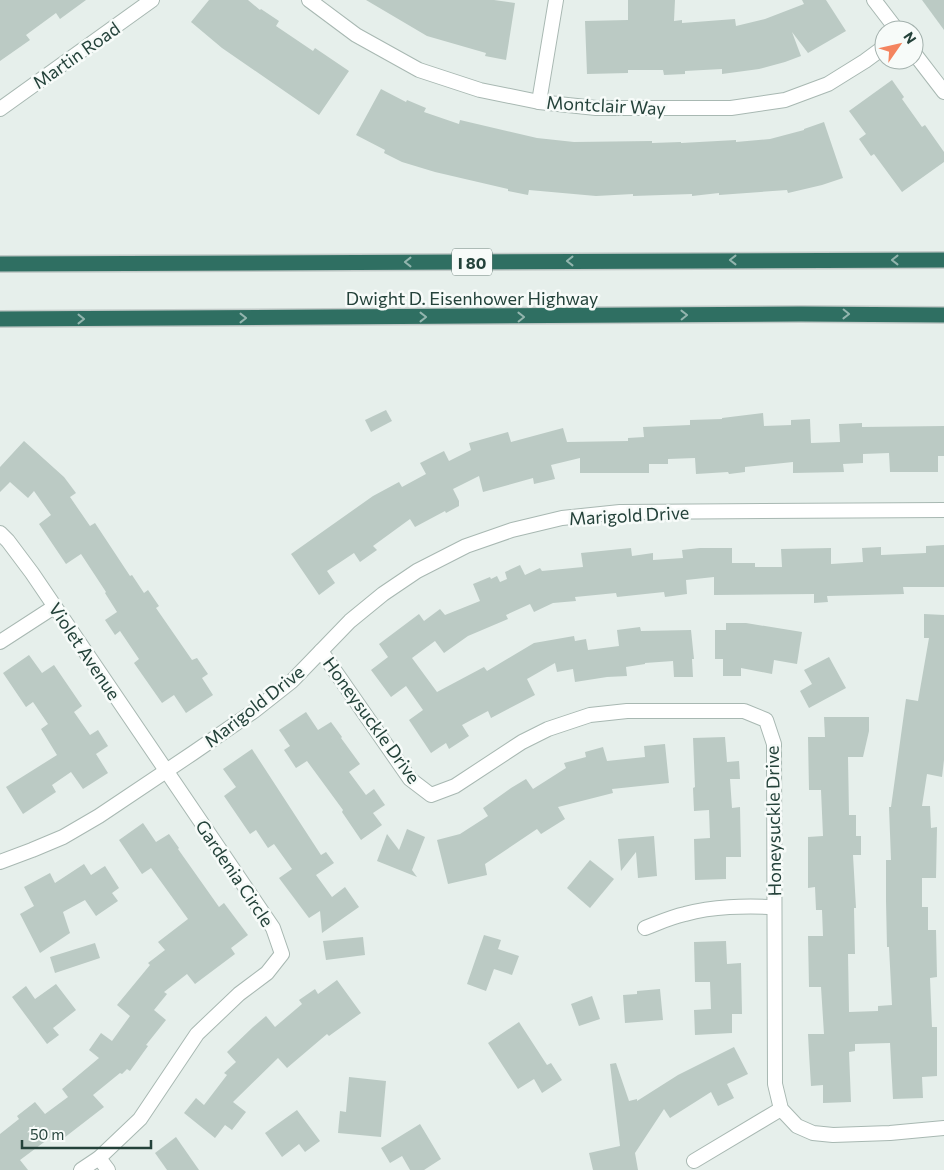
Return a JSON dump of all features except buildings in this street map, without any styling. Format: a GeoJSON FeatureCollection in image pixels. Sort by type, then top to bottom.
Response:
{"type":"FeatureCollection","features":[{"type":"Feature","properties":{"kind":"highway","name":"Dwight D. Eisenhower Highway"},"geometry":{"type":"LineString","coordinates":[[0,264],[944,260]]}},
{"type":"Feature","properties":{"kind":"highway","name":"Dwight D. Eisenhower Highway"},"geometry":{"type":"LineString","coordinates":[[0,319],[791,314],[944,315]]}},
{"type":"Feature","properties":{"kind":"street","name":"Martin Road"},"geometry":{"type":"LineString","coordinates":[[0,109],[152,0]]}},
{"type":"Feature","properties":{"kind":"street"},"geometry":{"type":"LineString","coordinates":[[539,102],[556,0]]}},
{"type":"Feature","properties":{"kind":"street"},"geometry":{"type":"LineString","coordinates":[[874,0],[889,20]]}},
{"type":"Feature","properties":{"kind":"street","name":"Montclair Way"},"geometry":{"type":"LineString","coordinates":[[312,1],[356,35],[418,70],[480,90],[539,102],[596,108],[722,108],[786,100],[828,84],[874,54]]}},
{"type":"Feature","properties":{"kind":"street"},"geometry":{"type":"LineString","coordinates":[[924,66],[944,92]]}},
{"type":"Feature","properties":{"kind":"street","name":"Marigold Drive"},"geometry":{"type":"LineString","coordinates":[[0,862],[63,837],[99,816],[166,771],[254,711],[292,681],[350,621],[383,594],[417,571],[466,546],[512,530],[562,518],[620,512],[944,510]]}},
{"type":"Feature","properties":{"kind":"street","name":"Violet Avenue"},"geometry":{"type":"LineString","coordinates":[[0,533],[32,573],[166,771]]}},
{"type":"Feature","properties":{"kind":"street"},"geometry":{"type":"LineString","coordinates":[[0,642],[54,607]]}},
{"type":"Feature","properties":{"kind":"street","name":"Honeysuckle Drive"},"geometry":{"type":"LineString","coordinates":[[321,651],[410,779],[431,795],[455,786],[522,742],[548,729],[590,716],[628,711],[744,711],[766,720],[774,744],[775,1084],[781,1108],[796,1126],[813,1133],[833,1135],[890,1133],[944,1128]]}},
{"type":"Feature","properties":{"kind":"street","name":"Gardenia Circle"},"geometry":{"type":"LineString","coordinates":[[81,1170],[99,1158],[140,1119],[197,1034],[238,994],[267,973],[282,954],[273,928],[166,771]]}},
{"type":"Feature","properties":{"kind":"street"},"geometry":{"type":"LineString","coordinates":[[644,928],[684,914],[713,908],[774,907]]}},
{"type":"Feature","properties":{"kind":"street"},"geometry":{"type":"LineString","coordinates":[[694,1161],[781,1108]]}},
{"type":"Feature","properties":{"kind":"street"},"geometry":{"type":"LineString","coordinates":[[99,1158],[108,1170]]}}]}
